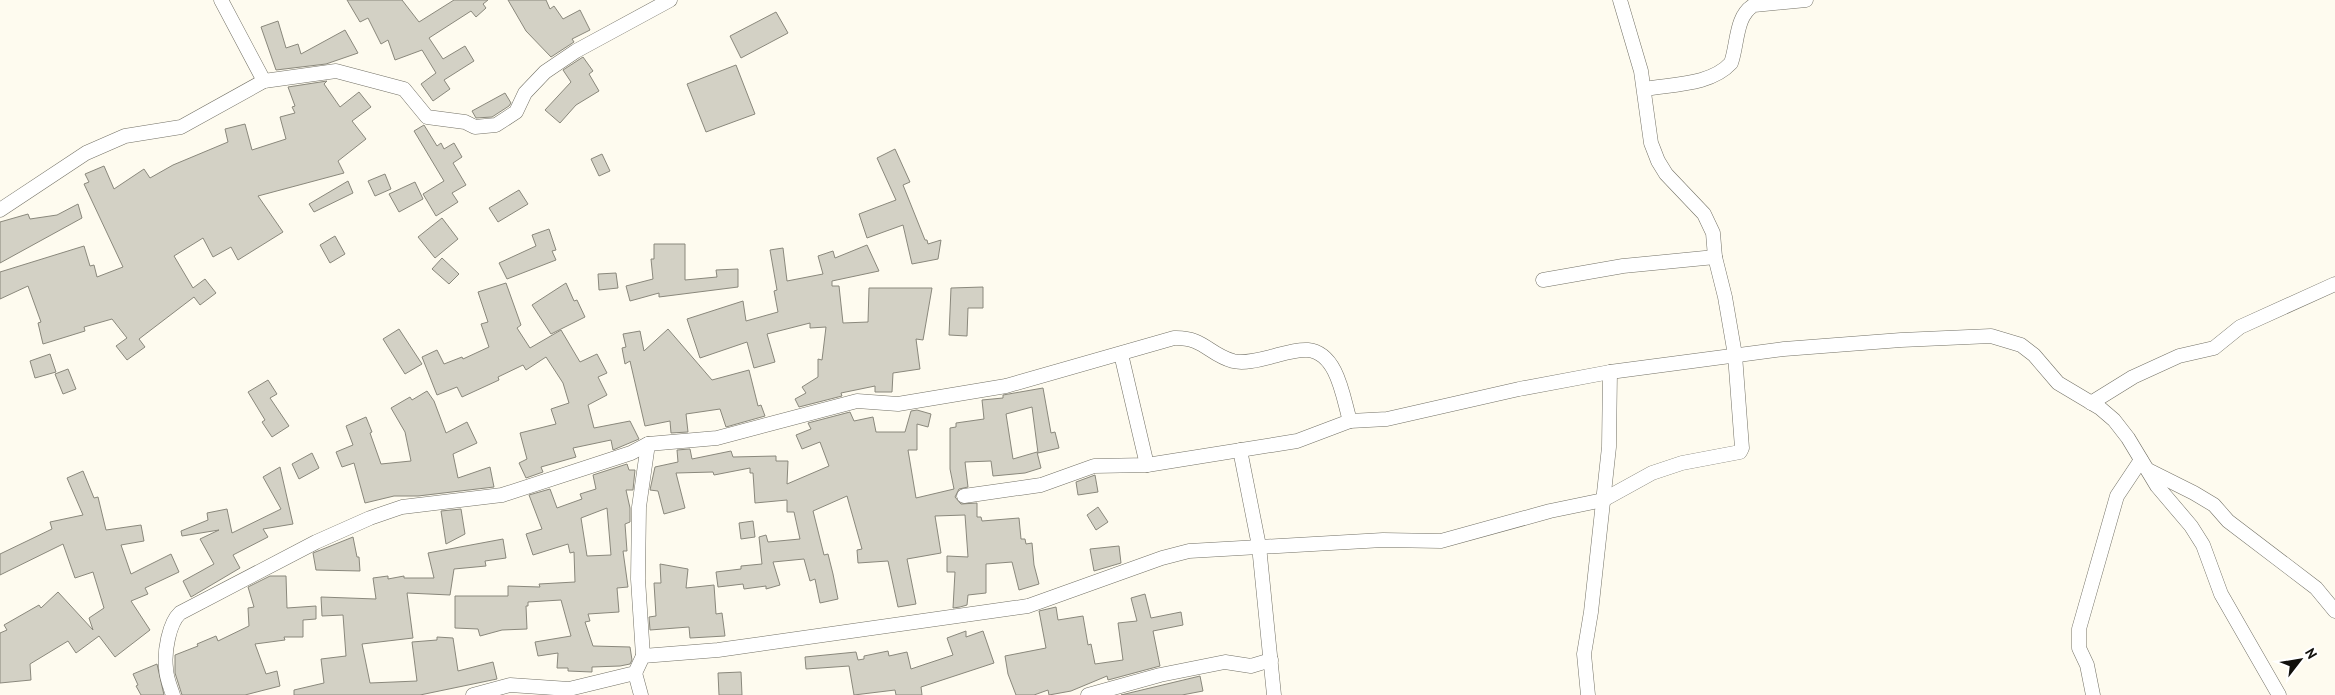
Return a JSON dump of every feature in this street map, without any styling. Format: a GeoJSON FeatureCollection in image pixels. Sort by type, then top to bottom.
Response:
{"type":"FeatureCollection","features":[{"type":"Feature","properties":{"kind":"street"},"geometry":{"type":"LineString","coordinates":[[221,0],[264,81]]}},
{"type":"Feature","properties":{"kind":"street"},"geometry":{"type":"LineString","coordinates":[[0,210],[86,153],[125,136],[182,127],[264,81],[336,70],[404,88],[426,117],[466,122],[475,127],[496,125],[516,112],[525,93],[545,72],[576,51],[670,0]]}},
{"type":"Feature","properties":{"kind":"street"},"geometry":{"type":"LineString","coordinates":[[643,656],[718,650],[1028,606],[1162,558],[1189,551],[1260,546],[1309,546],[1382,540],[1441,541],[1550,510],[1603,500],[1652,473],[1682,462],[1740,452],[1742,448],[1735,355],[1725,297],[1714,257],[1711,226],[1694,202],[1666,174],[1658,161],[1651,143],[1645,88],[1620,0]]}},
{"type":"Feature","properties":{"kind":"street"},"geometry":{"type":"LineString","coordinates":[[1645,88],[1695,81],[1718,74],[1731,63],[1741,20],[1749,8],[1754,5],[1806,0]]}},
{"type":"Feature","properties":{"kind":"street"},"geometry":{"type":"LineString","coordinates":[[1543,280],[1623,266],[1714,257]]}},
{"type":"Feature","properties":{"kind":"street"},"geometry":{"type":"LineString","coordinates":[[2091,403],[2133,377],[2179,356],[2214,348],[2240,327],[2335,284]]}},
{"type":"Feature","properties":{"kind":"street"},"geometry":{"type":"LineString","coordinates":[[964,496],[1041,485],[1094,466],[1147,465],[1297,440],[1350,421],[1387,419],[1519,389],[1610,372],[1735,355],[1901,340],[1991,336],[2020,345],[2034,355],[2065,389],[2091,403],[2114,420],[2128,438],[2157,486],[2191,526],[2203,545],[2221,594],[2279,695]]}},
{"type":"Feature","properties":{"kind":"street"},"geometry":{"type":"LineString","coordinates":[[172,695],[166,668],[170,627],[180,612],[316,542],[370,518],[402,508],[502,495],[631,453],[648,444],[717,438],[857,401],[898,404],[1006,386],[1174,338],[1187,338],[1198,341],[1220,355],[1242,362],[1309,350],[1322,356],[1331,365],[1338,381],[1350,421]]}},
{"type":"Feature","properties":{"kind":"street"},"geometry":{"type":"LineString","coordinates":[[1122,354],[1147,465]]}},
{"type":"Feature","properties":{"kind":"street"},"geometry":{"type":"LineString","coordinates":[[1588,695],[1584,654],[1591,612],[1609,447],[1610,372]]}},
{"type":"Feature","properties":{"kind":"street"},"geometry":{"type":"LineString","coordinates":[[641,695],[635,673],[643,656],[638,579],[639,507],[648,444]]}},
{"type":"Feature","properties":{"kind":"street"},"geometry":{"type":"LineString","coordinates":[[1240,450],[1260,546],[1274,695]]}},
{"type":"Feature","properties":{"kind":"street"},"geometry":{"type":"LineString","coordinates":[[2145,465],[2214,506],[2228,521],[2316,588],[2335,611]]}},
{"type":"Feature","properties":{"kind":"street"},"geometry":{"type":"LineString","coordinates":[[2093,695],[2087,665],[2077,641],[2079,629],[2117,496],[2145,465]]}},
{"type":"Feature","properties":{"kind":"street"},"geometry":{"type":"LineString","coordinates":[[1088,695],[1160,675],[1226,662],[1251,666],[1271,660]]}},
{"type":"Feature","properties":{"kind":"street"},"geometry":{"type":"LineString","coordinates":[[473,695],[510,690],[569,689],[635,673]]}},
{"type":"Feature","properties":{"kind":"building"},"geometry":{"type":"Polygon","coordinates":[[[347,0],[402,0],[419,22],[454,0],[488,0],[483,4],[486,8],[476,17],[471,11],[429,38],[443,59],[465,46],[474,61],[444,80],[450,89],[433,101],[421,84],[436,73],[422,50],[395,60],[388,40],[381,44],[368,18],[360,22],[347,0]]]}},
{"type":"Feature","properties":{"kind":"building"},"geometry":{"type":"Polygon","coordinates":[[[508,0],[546,0],[550,9],[554,6],[563,19],[580,10],[590,30],[572,39],[574,42],[551,57],[526,31],[508,0]]]}},
{"type":"Feature","properties":{"kind":"building"},"geometry":{"type":"Polygon","coordinates":[[[776,12],[788,33],[741,58],[730,36],[776,12]]]}},
{"type":"Feature","properties":{"kind":"building"},"geometry":{"type":"Polygon","coordinates":[[[278,21],[286,48],[298,44],[301,54],[345,30],[358,53],[326,64],[276,70],[261,27],[278,21]]]}},
{"type":"Feature","properties":{"kind":"building"},"geometry":{"type":"Polygon","coordinates":[[[583,57],[593,71],[589,74],[599,91],[576,105],[560,123],[545,110],[571,82],[563,70],[583,57]]]}},
{"type":"Feature","properties":{"kind":"building"},"geometry":{"type":"Polygon","coordinates":[[[736,65],[755,114],[706,132],[687,84],[736,65]]]}},
{"type":"Feature","properties":{"kind":"building"},"geometry":{"type":"Polygon","coordinates":[[[327,81],[324,84],[340,107],[359,92],[371,107],[352,121],[366,139],[338,161],[344,173],[258,196],[283,232],[238,260],[231,247],[213,257],[203,238],[174,256],[193,288],[205,279],[216,293],[200,305],[194,297],[139,339],[145,347],[127,360],[116,346],[127,338],[112,319],[84,327],[85,331],[43,344],[38,323],[41,322],[28,286],[0,299],[0,272],[84,246],[90,266],[94,265],[97,277],[123,267],[84,184],[89,182],[85,174],[104,166],[114,189],[144,169],[150,178],[173,165],[228,142],[225,129],[245,124],[252,150],[286,139],[280,117],[295,113],[292,107],[295,106],[288,87],[327,81]]]}},
{"type":"Feature","properties":{"kind":"building"},"geometry":{"type":"Polygon","coordinates":[[[505,93],[511,103],[509,106],[492,117],[476,118],[472,111],[505,93]]]}},
{"type":"Feature","properties":{"kind":"building"},"geometry":{"type":"Polygon","coordinates":[[[424,125],[437,146],[441,143],[444,149],[454,143],[462,157],[453,163],[466,185],[452,193],[458,202],[436,216],[423,194],[444,181],[414,131],[424,125]]]}},
{"type":"Feature","properties":{"kind":"building"},"geometry":{"type":"Polygon","coordinates":[[[895,149],[910,182],[903,185],[925,240],[927,240],[928,244],[941,240],[938,259],[912,264],[903,225],[867,238],[859,214],[896,200],[877,158],[895,149]]]}},
{"type":"Feature","properties":{"kind":"building"},"geometry":{"type":"Polygon","coordinates":[[[602,154],[610,171],[599,176],[591,159],[602,154]]]}},
{"type":"Feature","properties":{"kind":"building"},"geometry":{"type":"Polygon","coordinates":[[[385,174],[391,189],[375,196],[368,181],[385,174]]]}},
{"type":"Feature","properties":{"kind":"building"},"geometry":{"type":"Polygon","coordinates":[[[348,181],[353,193],[314,212],[309,204],[348,181]]]}},
{"type":"Feature","properties":{"kind":"building"},"geometry":{"type":"Polygon","coordinates":[[[415,182],[423,199],[399,212],[389,194],[415,182]]]}},
{"type":"Feature","properties":{"kind":"building"},"geometry":{"type":"Polygon","coordinates":[[[519,190],[528,204],[498,222],[489,208],[519,190]]]}},
{"type":"Feature","properties":{"kind":"building"},"geometry":{"type":"Polygon","coordinates":[[[78,204],[82,218],[0,263],[0,222],[28,214],[30,219],[57,215],[78,204]]]}},
{"type":"Feature","properties":{"kind":"building"},"geometry":{"type":"Polygon","coordinates":[[[442,218],[458,239],[435,258],[418,237],[442,218]]]}},
{"type":"Feature","properties":{"kind":"building"},"geometry":{"type":"Polygon","coordinates":[[[549,229],[556,250],[552,251],[556,260],[507,279],[499,263],[536,246],[532,235],[549,229]]]}},
{"type":"Feature","properties":{"kind":"building"},"geometry":{"type":"Polygon","coordinates":[[[335,236],[345,254],[330,263],[320,245],[335,236]]]}},
{"type":"Feature","properties":{"kind":"building"},"geometry":{"type":"Polygon","coordinates":[[[654,244],[685,244],[685,280],[717,277],[716,270],[738,269],[738,287],[659,297],[659,293],[630,301],[626,286],[653,279],[651,259],[654,259],[654,244]]]}},
{"type":"Feature","properties":{"kind":"building"},"geometry":{"type":"Polygon","coordinates":[[[867,245],[879,271],[832,281],[832,286],[839,286],[843,323],[868,322],[869,288],[932,288],[923,340],[916,339],[920,369],[893,373],[892,392],[875,392],[875,386],[841,393],[842,396],[799,407],[795,399],[806,393],[802,387],[818,377],[818,359],[822,360],[826,327],[810,328],[810,323],[767,334],[775,362],[754,368],[747,342],[700,358],[687,319],[743,301],[746,321],[778,312],[774,291],[777,290],[770,250],[783,248],[787,281],[823,274],[818,256],[833,251],[835,258],[867,245]]]}},
{"type":"Feature","properties":{"kind":"building"},"geometry":{"type":"Polygon","coordinates":[[[442,258],[459,274],[449,284],[432,269],[442,258]]]}},
{"type":"Feature","properties":{"kind":"building"},"geometry":{"type":"Polygon","coordinates":[[[616,273],[618,288],[599,290],[598,274],[616,273]]]}},
{"type":"Feature","properties":{"kind":"building"},"geometry":{"type":"Polygon","coordinates":[[[506,283],[521,325],[517,328],[530,348],[561,330],[580,362],[597,354],[607,373],[598,377],[607,395],[588,405],[594,428],[630,421],[639,439],[613,450],[611,440],[573,448],[576,457],[541,467],[543,472],[526,478],[519,463],[527,459],[520,433],[556,424],[551,409],[569,403],[563,383],[546,357],[526,370],[523,365],[498,377],[499,380],[462,397],[457,387],[437,395],[422,357],[437,350],[444,364],[462,357],[463,359],[489,347],[481,324],[488,322],[478,292],[506,283]]]}},
{"type":"Feature","properties":{"kind":"building"},"geometry":{"type":"Polygon","coordinates":[[[566,283],[574,301],[577,300],[585,317],[551,334],[532,305],[566,283]]]}},
{"type":"Feature","properties":{"kind":"building"},"geometry":{"type":"Polygon","coordinates":[[[983,287],[983,308],[968,308],[967,336],[949,335],[951,288],[983,287]]]}},
{"type":"Feature","properties":{"kind":"building"},"geometry":{"type":"Polygon","coordinates":[[[399,329],[422,364],[405,374],[383,339],[399,329]]]}},
{"type":"Feature","properties":{"kind":"building"},"geometry":{"type":"Polygon","coordinates":[[[668,329],[712,380],[749,370],[758,406],[761,405],[765,416],[726,427],[720,409],[686,414],[688,432],[671,433],[670,421],[645,426],[630,361],[625,364],[622,348],[626,347],[623,334],[640,331],[644,351],[668,329]]]}},
{"type":"Feature","properties":{"kind":"building"},"geometry":{"type":"Polygon","coordinates":[[[50,354],[56,372],[35,378],[30,361],[50,354]]]}},
{"type":"Feature","properties":{"kind":"building"},"geometry":{"type":"Polygon","coordinates":[[[68,369],[76,389],[63,394],[55,374],[68,369]]]}},
{"type":"Feature","properties":{"kind":"building"},"geometry":{"type":"Polygon","coordinates":[[[268,380],[277,394],[270,398],[289,426],[272,437],[262,422],[265,420],[248,392],[268,380]]]}},
{"type":"Feature","properties":{"kind":"building"},"geometry":{"type":"Polygon","coordinates":[[[1043,388],[1051,433],[1055,432],[1059,448],[1038,453],[1032,407],[1006,414],[1013,459],[1037,452],[1041,468],[1025,473],[993,476],[991,461],[965,462],[968,487],[959,489],[955,497],[961,504],[977,503],[977,517],[981,517],[982,521],[1019,518],[1021,539],[1025,539],[1026,544],[1032,543],[1034,565],[1039,584],[1019,590],[1012,562],[986,564],[986,593],[968,595],[967,605],[960,607],[953,608],[955,572],[947,572],[947,556],[968,557],[965,515],[935,516],[941,553],[907,559],[916,604],[898,607],[888,561],[858,563],[857,550],[862,549],[847,496],[813,511],[824,555],[828,554],[838,599],[820,603],[815,579],[810,581],[804,559],[773,562],[780,585],[766,589],[766,586],[744,589],[743,584],[718,587],[716,572],[741,569],[741,566],[762,564],[759,537],[766,535],[768,542],[800,539],[794,512],[787,512],[787,500],[755,503],[753,473],[750,473],[750,468],[714,475],[713,472],[676,473],[685,508],[664,514],[658,491],[650,490],[655,467],[678,462],[677,450],[689,449],[692,459],[731,451],[733,457],[776,456],[776,461],[788,461],[787,484],[829,466],[820,442],[802,449],[796,435],[811,429],[808,423],[850,412],[854,421],[873,417],[876,432],[905,432],[911,411],[917,410],[931,414],[928,427],[917,424],[917,450],[908,450],[916,498],[954,489],[950,469],[950,428],[956,427],[956,423],[984,419],[982,400],[1003,398],[1003,395],[1043,388]]]}},
{"type":"Feature","properties":{"kind":"building"},"geometry":{"type":"Polygon","coordinates":[[[427,391],[434,401],[446,433],[467,422],[477,443],[453,454],[458,478],[490,467],[494,487],[418,496],[394,496],[365,503],[354,463],[342,467],[336,452],[353,445],[346,426],[366,417],[381,464],[411,461],[405,432],[391,408],[410,397],[412,400],[427,391]]]}},
{"type":"Feature","properties":{"kind":"building"},"geometry":{"type":"Polygon","coordinates":[[[312,453],[319,468],[299,479],[292,464],[312,453]]]}},
{"type":"Feature","properties":{"kind":"building"},"geometry":{"type":"Polygon","coordinates":[[[627,464],[629,470],[635,470],[633,490],[626,490],[630,508],[630,522],[625,524],[627,551],[623,551],[628,587],[617,588],[619,612],[588,614],[590,621],[585,622],[593,646],[630,647],[632,660],[630,664],[592,667],[592,672],[568,671],[568,668],[557,668],[558,653],[538,656],[535,642],[571,636],[561,600],[528,602],[528,606],[526,606],[527,629],[502,630],[480,636],[478,629],[455,628],[455,596],[508,596],[508,586],[540,587],[539,584],[575,582],[574,552],[570,553],[568,544],[533,555],[526,534],[542,529],[529,495],[550,489],[557,508],[582,499],[580,494],[596,489],[593,475],[627,464]],[[607,508],[581,518],[587,556],[611,555],[607,508]]]}},
{"type":"Feature","properties":{"kind":"building"},"geometry":{"type":"Polygon","coordinates":[[[280,467],[293,524],[263,529],[268,537],[233,555],[240,568],[191,597],[183,581],[214,564],[200,539],[219,530],[182,536],[181,531],[208,520],[207,513],[227,509],[232,533],[281,509],[263,477],[280,467]]]}},
{"type":"Feature","properties":{"kind":"building"},"geometry":{"type":"Polygon","coordinates":[[[83,471],[94,498],[98,497],[106,530],[141,525],[144,541],[121,545],[131,574],[171,554],[179,572],[145,588],[148,594],[131,601],[150,630],[115,657],[99,636],[76,653],[68,641],[30,664],[31,680],[0,683],[0,633],[7,630],[4,625],[39,605],[41,608],[58,592],[93,630],[89,618],[104,608],[93,572],[75,578],[63,544],[0,575],[0,554],[52,529],[50,522],[83,515],[67,478],[83,471]]]}},
{"type":"Feature","properties":{"kind":"building"},"geometry":{"type":"Polygon","coordinates":[[[1095,475],[1098,492],[1078,495],[1076,482],[1095,475]]]}},
{"type":"Feature","properties":{"kind":"building"},"geometry":{"type":"Polygon","coordinates":[[[1098,507],[1108,522],[1096,530],[1087,515],[1098,507]]]}},
{"type":"Feature","properties":{"kind":"building"},"geometry":{"type":"Polygon","coordinates":[[[461,509],[465,534],[446,544],[441,511],[461,509]]]}},
{"type":"Feature","properties":{"kind":"building"},"geometry":{"type":"Polygon","coordinates":[[[753,521],[755,537],[741,539],[739,523],[753,521]]]}},
{"type":"Feature","properties":{"kind":"building"},"geometry":{"type":"Polygon","coordinates":[[[353,537],[357,557],[359,557],[360,571],[316,570],[313,553],[353,537]]]}},
{"type":"Feature","properties":{"kind":"building"},"geometry":{"type":"Polygon","coordinates":[[[503,539],[506,558],[485,561],[486,566],[454,569],[450,595],[407,593],[413,638],[362,644],[370,683],[417,681],[412,642],[437,640],[437,637],[453,638],[458,671],[493,662],[497,679],[420,695],[294,695],[294,690],[324,683],[321,659],[346,656],[343,615],[322,616],[321,597],[376,599],[373,578],[388,576],[388,579],[404,576],[404,578],[434,578],[428,553],[503,539]]]}},
{"type":"Feature","properties":{"kind":"building"},"geometry":{"type":"Polygon","coordinates":[[[1119,546],[1121,563],[1094,571],[1090,549],[1119,546]]]}},
{"type":"Feature","properties":{"kind":"building"},"geometry":{"type":"Polygon","coordinates":[[[660,564],[688,569],[686,588],[714,585],[716,614],[722,613],[725,636],[690,638],[689,627],[650,630],[649,617],[656,616],[654,583],[661,583],[660,564]]]}},
{"type":"Feature","properties":{"kind":"building"},"geometry":{"type":"Polygon","coordinates":[[[270,576],[286,576],[287,608],[316,606],[316,619],[303,620],[303,637],[284,637],[285,640],[255,644],[266,674],[277,671],[280,686],[245,695],[182,695],[175,673],[175,655],[198,646],[197,644],[216,636],[218,641],[249,626],[248,608],[254,607],[248,587],[270,576]]]}},
{"type":"Feature","properties":{"kind":"building"},"geometry":{"type":"Polygon","coordinates":[[[1145,594],[1151,618],[1181,612],[1183,625],[1153,631],[1160,666],[1108,680],[1107,676],[1071,691],[1049,695],[1048,690],[1034,695],[1016,695],[1008,674],[1005,656],[1046,648],[1039,611],[1056,607],[1058,620],[1083,616],[1088,645],[1091,644],[1095,664],[1123,660],[1118,623],[1137,621],[1131,598],[1145,594]]]}},
{"type":"Feature","properties":{"kind":"building"},"geometry":{"type":"Polygon","coordinates":[[[966,631],[966,637],[983,631],[994,663],[921,687],[922,695],[896,695],[895,690],[854,695],[849,666],[806,669],[805,657],[856,652],[858,660],[864,659],[864,656],[888,651],[889,656],[907,652],[911,669],[953,655],[947,638],[966,631]]]}},
{"type":"Feature","properties":{"kind":"building"},"geometry":{"type":"Polygon","coordinates":[[[157,664],[164,695],[141,695],[133,674],[157,664]]]}},
{"type":"Feature","properties":{"kind":"building"},"geometry":{"type":"Polygon","coordinates":[[[741,672],[742,695],[719,695],[718,673],[741,672]]]}},
{"type":"Feature","properties":{"kind":"building"},"geometry":{"type":"Polygon","coordinates":[[[1200,676],[1203,691],[1182,695],[1121,695],[1200,676]]]}}]}
